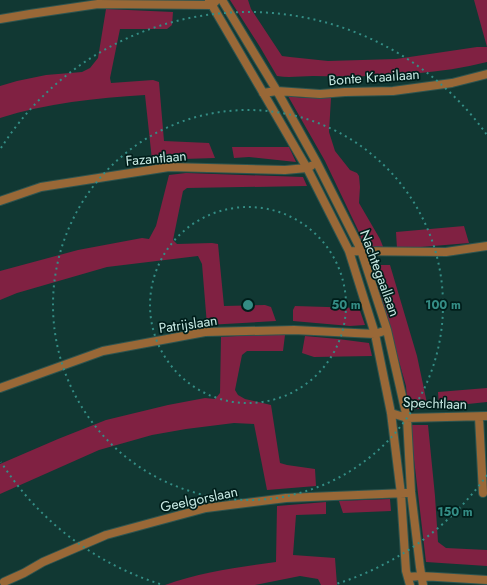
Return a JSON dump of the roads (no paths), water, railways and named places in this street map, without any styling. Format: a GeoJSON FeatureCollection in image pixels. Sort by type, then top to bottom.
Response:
{"type":"FeatureCollection","features":[{"type":"Feature","properties":{"kind":"street","name":"Nachtegaallaan"},"geometry":{"type":"LineString","coordinates":[[222,0],[277,91],[317,163],[362,250],[387,330],[407,418],[411,492],[423,585]]}},
{"type":"Feature","properties":{"kind":"street","name":"Nachtegaallaan"},"geometry":{"type":"LineString","coordinates":[[213,2],[263,93],[307,168],[349,251],[375,334],[391,414],[401,494],[409,581]]}},
{"type":"Feature","properties":{"kind":"street"},"geometry":{"type":"LineString","coordinates":[[0,19],[98,4],[213,2]]}},
{"type":"Feature","properties":{"kind":"street","name":"Bonte Kraailaan"},"geometry":{"type":"LineString","coordinates":[[263,93],[277,91],[320,94],[393,91],[452,82],[487,74]]}},
{"type":"Feature","properties":{"kind":"street","name":"Fazantlaan"},"geometry":{"type":"LineString","coordinates":[[0,201],[41,187],[169,167],[285,170],[307,168],[317,163]]}},
{"type":"Feature","properties":{"kind":"street"},"geometry":{"type":"LineString","coordinates":[[349,251],[446,252],[487,246]]}},
{"type":"Feature","properties":{"kind":"street","name":"Patrijslaan"},"geometry":{"type":"LineString","coordinates":[[0,388],[103,351],[205,332],[294,330],[375,334],[387,330]]}},
{"type":"Feature","properties":{"kind":"street","name":"Spechtlaan"},"geometry":{"type":"LineString","coordinates":[[391,414],[407,418],[483,417],[483,493]]}},
{"type":"Feature","properties":{"kind":"street","name":"Geelgorslaan"},"geometry":{"type":"LineString","coordinates":[[4,582],[43,562],[106,535],[206,508],[286,498],[401,494],[411,492]]}},
{"type":"Feature","properties":{"kind":"street"},"geometry":{"type":"LineString","coordinates":[[409,581],[421,576],[487,580]]}}]}
